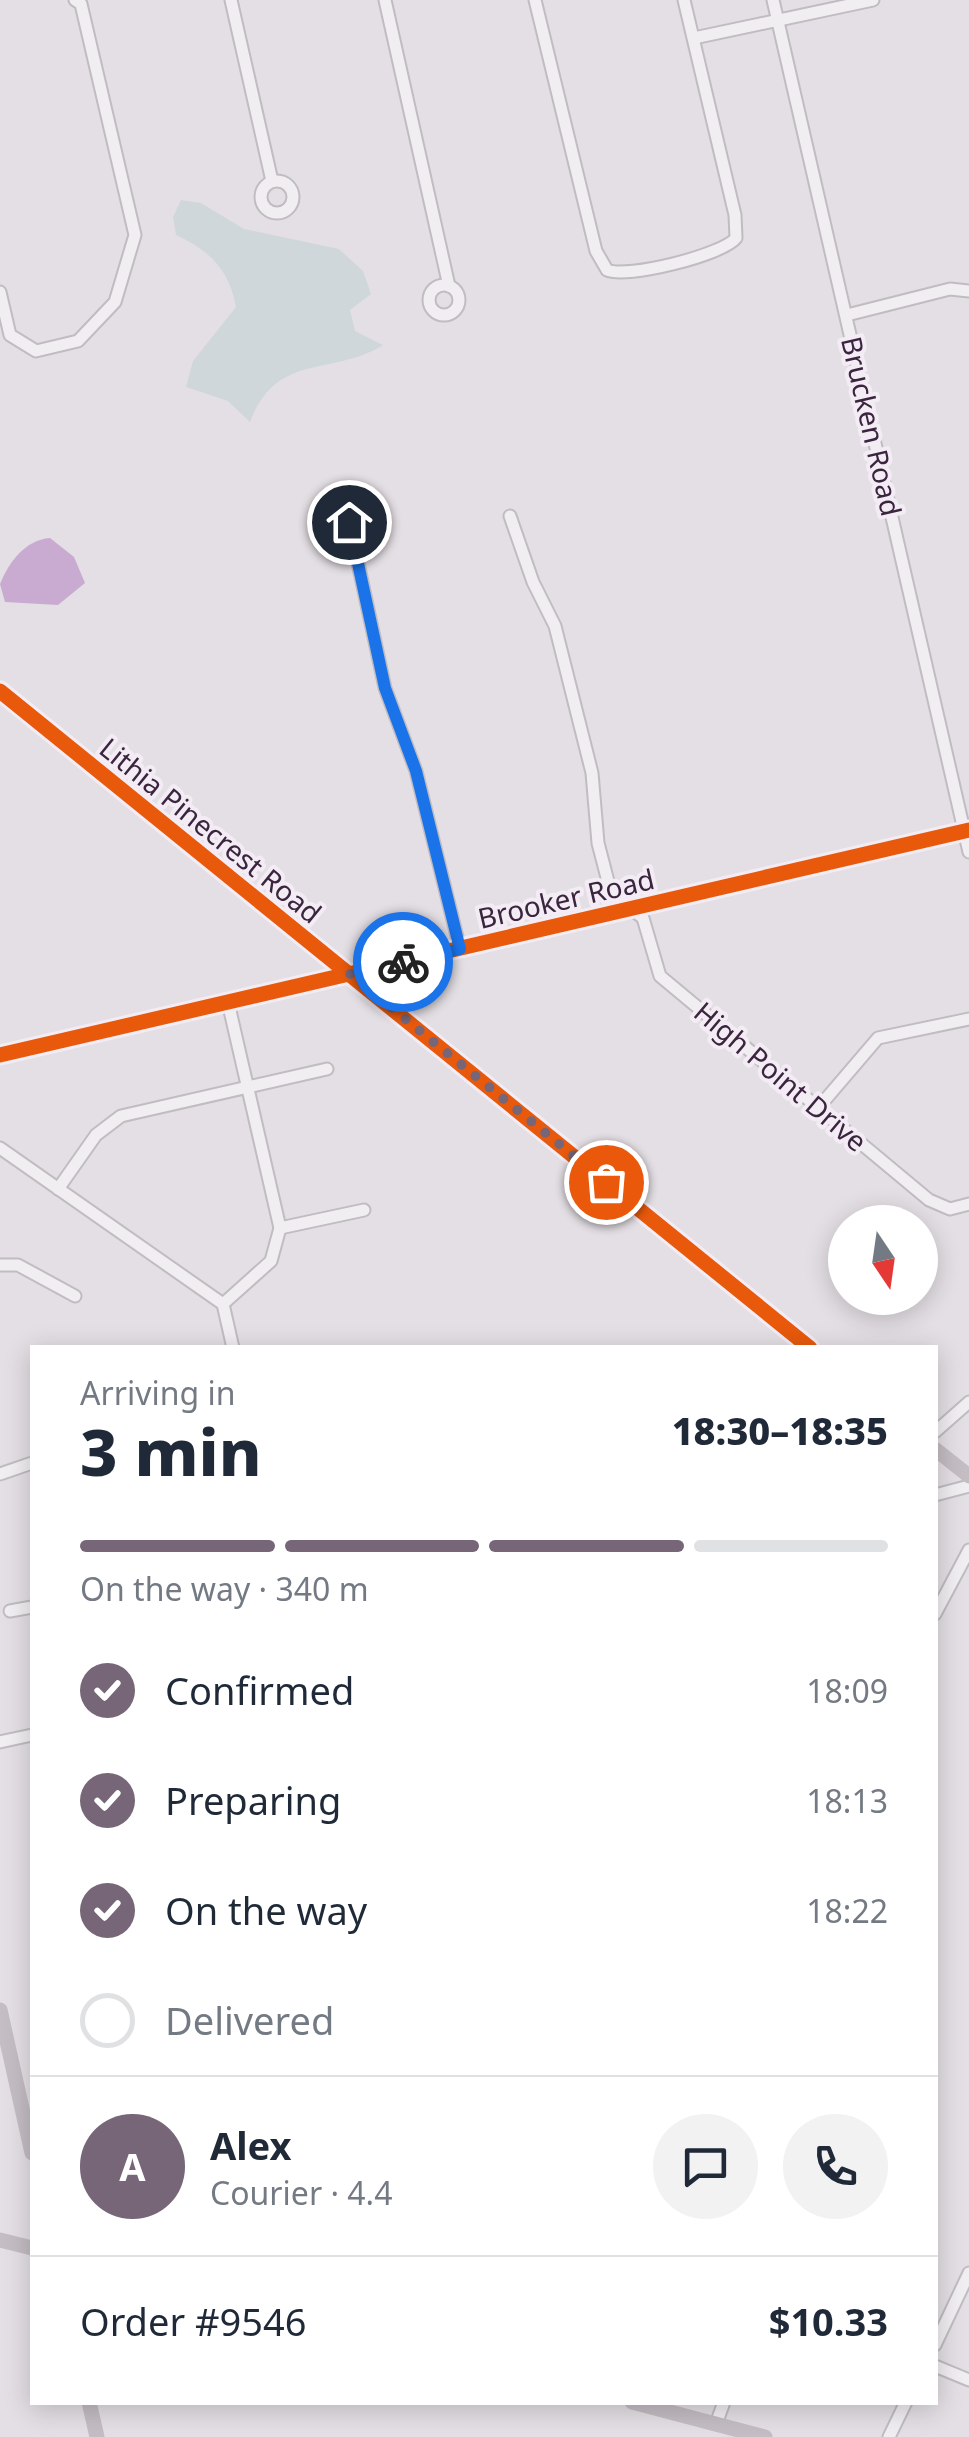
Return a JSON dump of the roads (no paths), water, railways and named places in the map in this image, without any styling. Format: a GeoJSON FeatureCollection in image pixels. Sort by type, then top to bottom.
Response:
{"type":"FeatureCollection","features":[{"type":"Feature","properties":{"kind":"street"},"geometry":{"type":"LineString","coordinates":[[0,292],[10,335],[36,351],[78,342],[115,302],[135,235],[81,4],[75,0]]}},
{"type":"Feature","properties":{"kind":"street"},"geometry":{"type":"LineString","coordinates":[[231,0],[272,181]]}},
{"type":"Feature","properties":{"kind":"street"},"geometry":{"type":"LineString","coordinates":[[385,0],[449,286]]}},
{"type":"Feature","properties":{"kind":"street"},"geometry":{"type":"LineString","coordinates":[[535,0],[596,251],[601,264],[614,274],[718,251],[736,238],[735,216],[684,0]]}},
{"type":"Feature","properties":{"kind":"street","name":"Brucken Road"},"geometry":{"type":"LineString","coordinates":[[774,0],[969,852]]}},
{"type":"Feature","properties":{"kind":"street"},"geometry":{"type":"LineString","coordinates":[[694,38],[873,0]]}},
{"type":"Feature","properties":{"kind":"street"},"geometry":{"type":"LineString","coordinates":[[846,315],[950,290],[969,292]]}},
{"type":"Feature","properties":{"kind":"street"},"geometry":{"type":"LineString","coordinates":[[342,490],[385,688],[416,771],[460,949]]}},
{"type":"Feature","properties":{"kind":"street","name":"High Point Drive"},"geometry":{"type":"LineString","coordinates":[[510,516],[533,582],[556,626],[592,773],[598,842],[610,893],[643,918],[660,976],[930,1200],[950,1208],[969,1204]]}},
{"type":"Feature","properties":{"kind":"street","name":"Lithia Pinecrest Road"},"geometry":{"type":"LineString","coordinates":[[0,691],[806,1345]]}},
{"type":"Feature","properties":{"kind":"street","name":"Brooker Road"},"geometry":{"type":"LineString","coordinates":[[0,1055],[966,831]]}},
{"type":"Feature","properties":{"kind":"street"},"geometry":{"type":"LineString","coordinates":[[223,1304],[271,1261],[280,1228],[228,1002]]}},
{"type":"Feature","properties":{"kind":"street"},"geometry":{"type":"LineString","coordinates":[[819,1107],[878,1038],[969,1018]]}},
{"type":"Feature","properties":{"kind":"street"},"geometry":{"type":"LineString","coordinates":[[58,1188],[96,1135],[121,1116],[327,1069]]}},
{"type":"Feature","properties":{"kind":"street"},"geometry":{"type":"LineString","coordinates":[[0,1148],[223,1304],[232,1345]]}},
{"type":"Feature","properties":{"kind":"street"},"geometry":{"type":"LineString","coordinates":[[280,1228],[364,1210]]}},
{"type":"Feature","properties":{"kind":"street"},"geometry":{"type":"LineString","coordinates":[[0,1265],[18,1266],[75,1296]]}},
{"type":"Feature","properties":{"kind":"street"},"geometry":{"type":"LineString","coordinates":[[938,1429],[969,1402]]}},
{"type":"Feature","properties":{"kind":"street"},"geometry":{"type":"LineString","coordinates":[[938,1451],[969,1476]]}},
{"type":"Feature","properties":{"kind":"street"},"geometry":{"type":"LineString","coordinates":[[0,1474],[30,1464]]}},
{"type":"Feature","properties":{"kind":"street"},"geometry":{"type":"LineString","coordinates":[[938,1493],[969,1486]]}},
{"type":"Feature","properties":{"kind":"street"},"geometry":{"type":"LineString","coordinates":[[938,1608],[969,1550]]}},
{"type":"Feature","properties":{"kind":"street"},"geometry":{"type":"LineString","coordinates":[[10,1611],[30,1607]]}},
{"type":"Feature","properties":{"kind":"street"},"geometry":{"type":"LineString","coordinates":[[0,1742],[30,1735]]}},
{"type":"Feature","properties":{"kind":"street"},"geometry":{"type":"LineString","coordinates":[[0,2010],[28,2109]]}},
{"type":"Feature","properties":{"kind":"street"},"geometry":{"type":"LineString","coordinates":[[0,2240],[30,2248]]}},
{"type":"Feature","properties":{"kind":"street"},"geometry":{"type":"LineString","coordinates":[[938,2339],[969,2273]]}},
{"type":"Feature","properties":{"kind":"street"},"geometry":{"type":"LineString","coordinates":[[938,2367],[969,2380]]}},
{"type":"Feature","properties":{"kind":"street"},"geometry":{"type":"LineString","coordinates":[[90,2405],[97,2437]]}},
{"type":"Feature","properties":{"kind":"street"},"geometry":{"type":"LineString","coordinates":[[643,2405],[765,2437]]}},
{"type":"Feature","properties":{"kind":"street"},"geometry":{"type":"LineString","coordinates":[[716,2424],[723,2405]]}},
{"type":"Feature","properties":{"kind":"street"},"geometry":{"type":"LineString","coordinates":[[889,2437],[905,2405]]}}]}
